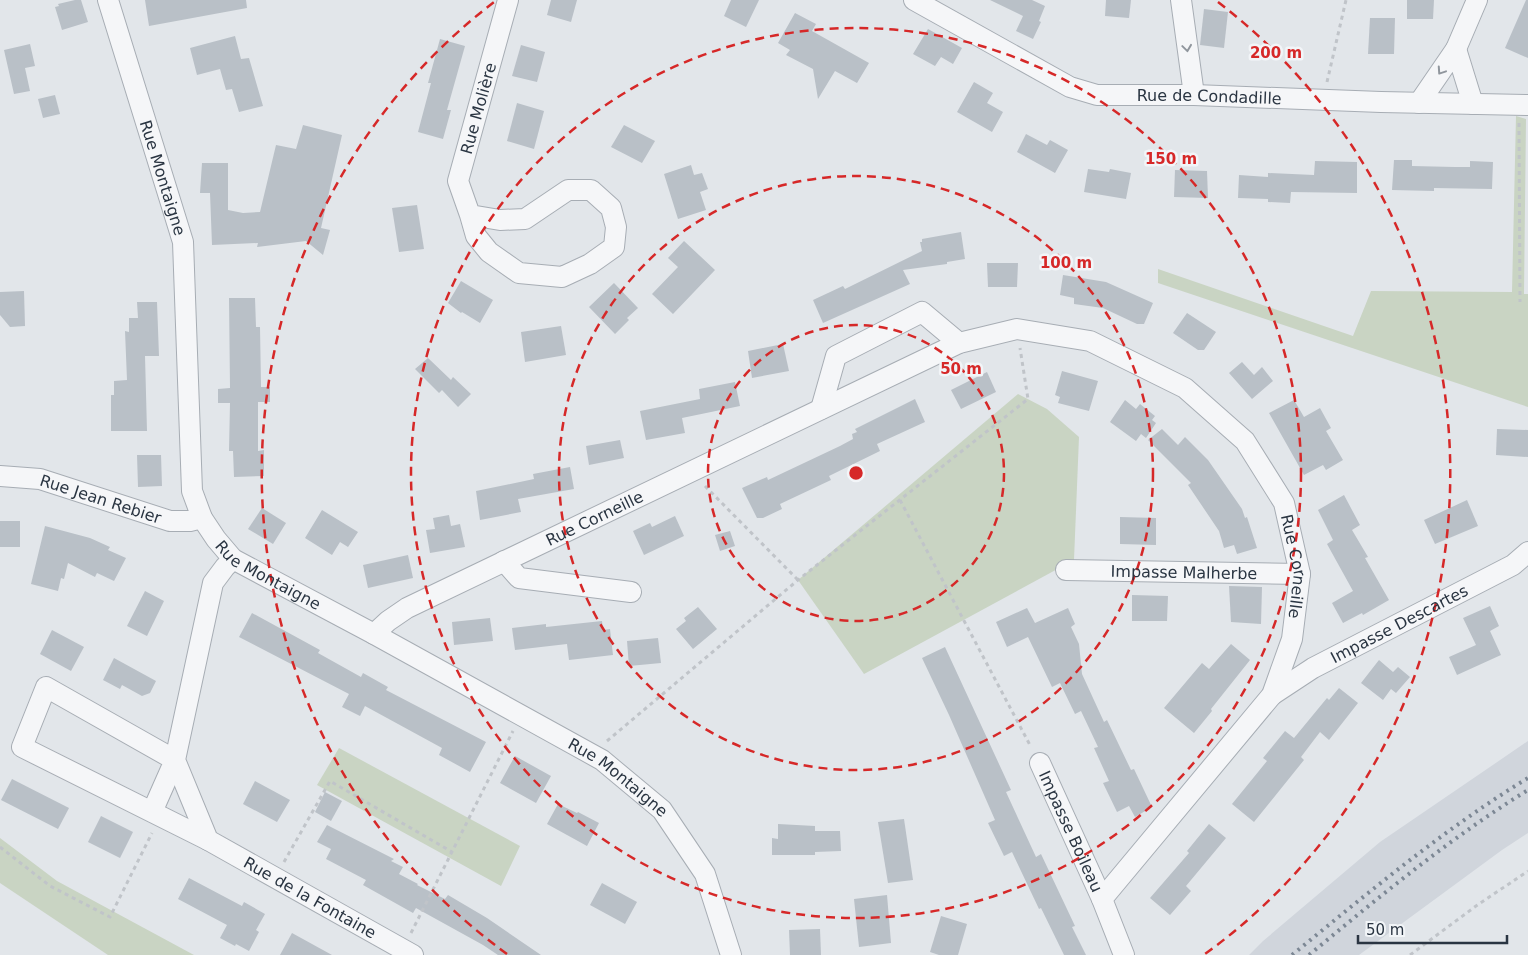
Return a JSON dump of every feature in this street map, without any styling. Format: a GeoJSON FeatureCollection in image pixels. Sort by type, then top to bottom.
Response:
{"type":"FeatureCollection","features":[{"type":"Feature","properties":{"kind":"street","name":"Rue Montaigne"},"geometry":{"type":"LineString","coordinates":[[108,0],[183,242],[192,491],[202,518],[233,559],[374,634],[602,760],[662,810],[705,874],[731,955]]}},
{"type":"Feature","properties":{"kind":"street","name":"Rue Molière"},"geometry":{"type":"LineString","coordinates":[[470,215],[500,220],[524,219],[568,190],[591,190],[611,208],[616,227],[614,247],[590,264],[562,277],[519,273],[489,252],[476,236],[458,180],[508,0]]}},
{"type":"Feature","properties":{"kind":"street","name":"Rue de Condadille"},"geometry":{"type":"LineString","coordinates":[[914,0],[1070,87],[1097,95],[1194,95],[1523,105]]}},
{"type":"Feature","properties":{"kind":"street"},"geometry":{"type":"LineString","coordinates":[[1181,0],[1194,95]]}},
{"type":"Feature","properties":{"kind":"street"},"geometry":{"type":"LineString","coordinates":[[1419,103],[1456,49],[1477,0]]}},
{"type":"Feature","properties":{"kind":"street"},"geometry":{"type":"LineString","coordinates":[[1456,49],[1473,104]]}},
{"type":"Feature","properties":{"kind":"street"},"geometry":{"type":"LineString","coordinates":[[821,409],[836,356],[922,312],[959,343]]}},
{"type":"Feature","properties":{"kind":"street","name":"Rue Corneille"},"geometry":{"type":"LineString","coordinates":[[374,634],[388,621],[407,608],[959,343],[1017,330],[1090,340],[1185,388],[1245,441],[1284,503],[1300,574],[1292,639],[1272,696],[1102,899]]}},
{"type":"Feature","properties":{"kind":"street","name":"Rue Jean Rebier"},"geometry":{"type":"LineString","coordinates":[[0,476],[40,479],[170,521],[190,521],[202,518]]}},
{"type":"Feature","properties":{"kind":"street","name":"Impasse Descartes"},"geometry":{"type":"LineString","coordinates":[[1272,696],[1313,668],[1514,565],[1528,552]]}},
{"type":"Feature","properties":{"kind":"street"},"geometry":{"type":"LineString","coordinates":[[156,814],[175,760],[213,584],[233,559]]}},
{"type":"Feature","properties":{"kind":"street"},"geometry":{"type":"LineString","coordinates":[[504,561],[519,578],[631,592]]}},
{"type":"Feature","properties":{"kind":"street","name":"Impasse Malherbe"},"geometry":{"type":"LineString","coordinates":[[1066,570],[1300,574]]}},
{"type":"Feature","properties":{"kind":"street","name":"Rue de la Fontaine"},"geometry":{"type":"LineString","coordinates":[[175,760],[46,687],[22,747],[208,840],[408,952]]}},
{"type":"Feature","properties":{"kind":"street"},"geometry":{"type":"LineString","coordinates":[[175,760],[208,840]]}},
{"type":"Feature","properties":{"kind":"street","name":"Impasse Boileau"},"geometry":{"type":"LineString","coordinates":[[1040,763],[1102,899]]}},
{"type":"Feature","properties":{"kind":"street"},"geometry":{"type":"LineString","coordinates":[[1102,899],[1124,955]]}},
{"type":"Feature","properties":{"kind":"path"},"geometry":{"type":"LineString","coordinates":[[1322,100],[1346,0]]}},
{"type":"Feature","properties":{"kind":"path"},"geometry":{"type":"LineString","coordinates":[[1520,302],[1523,105]]}},
{"type":"Feature","properties":{"kind":"path"},"geometry":{"type":"LineString","coordinates":[[591,754],[798,580],[1028,399],[1017,330]]}},
{"type":"Feature","properties":{"kind":"path"},"geometry":{"type":"LineString","coordinates":[[690,472],[798,580]]}},
{"type":"Feature","properties":{"kind":"path"},"geometry":{"type":"LineString","coordinates":[[900,500],[1040,763]]}},
{"type":"Feature","properties":{"kind":"path"},"geometry":{"type":"LineString","coordinates":[[408,952],[452,852],[521,715]]}},
{"type":"Feature","properties":{"kind":"path"},"geometry":{"type":"LineString","coordinates":[[275,878],[330,781],[452,852]]}},
{"type":"Feature","properties":{"kind":"path"},"geometry":{"type":"LineString","coordinates":[[0,847],[50,886],[110,917],[156,814]]}},
{"type":"Feature","properties":{"kind":"path"},"geometry":{"type":"LineString","coordinates":[[1410,955],[1476,906],[1528,872]]}},
{"type":"Feature","properties":{"kind":"shaded area"},"geometry":{"type":"Polygon","coordinates":[[[1528,741],[1528,833],[1359,955],[1249,955],[1380,842],[1528,741]]]}},
{"type":"Feature","properties":{"kind":"green space"},"geometry":{"type":"Polygon","coordinates":[[[1516,116],[1526,119],[1524,294],[1528,294],[1528,407],[1158,283],[1158,269],[1353,336],[1371,291],[1512,292],[1516,116]]]}},
{"type":"Feature","properties":{"kind":"green space"},"geometry":{"type":"Polygon","coordinates":[[[1018,394],[1047,409],[1079,437],[1074,560],[864,674],[798,580],[1018,394]]]}},
{"type":"Feature","properties":{"kind":"green space"},"geometry":{"type":"Polygon","coordinates":[[[339,748],[520,846],[501,886],[317,785],[339,748]]]}},
{"type":"Feature","properties":{"kind":"green space"},"geometry":{"type":"Polygon","coordinates":[[[0,838],[57,881],[194,955],[108,955],[0,883],[0,838]]]}},
{"type":"Feature","properties":{"kind":"building"},"geometry":{"type":"Polygon","coordinates":[[[81,0],[88,22],[62,30],[55,7],[59,6],[58,4],[81,0]]]}},
{"type":"Feature","properties":{"kind":"building"},"geometry":{"type":"Polygon","coordinates":[[[145,0],[246,0],[247,8],[149,26],[145,0]]]}},
{"type":"Feature","properties":{"kind":"building"},"geometry":{"type":"Polygon","coordinates":[[[551,0],[577,0],[571,22],[547,15],[551,0]]]}},
{"type":"Feature","properties":{"kind":"building"},"geometry":{"type":"Polygon","coordinates":[[[731,0],[759,0],[746,27],[724,16],[731,0]]]}},
{"type":"Feature","properties":{"kind":"building"},"geometry":{"type":"Polygon","coordinates":[[[990,0],[1032,0],[1045,6],[1039,21],[1041,22],[1033,39],[1016,31],[1023,16],[990,0]]]}},
{"type":"Feature","properties":{"kind":"building"},"geometry":{"type":"Polygon","coordinates":[[[1106,0],[1131,0],[1129,18],[1105,16],[1106,0]]]}},
{"type":"Feature","properties":{"kind":"building"},"geometry":{"type":"Polygon","coordinates":[[[1407,0],[1434,0],[1433,19],[1407,19],[1407,0]]]}},
{"type":"Feature","properties":{"kind":"building"},"geometry":{"type":"Polygon","coordinates":[[[1526,0],[1528,0],[1528,58],[1505,48],[1526,0]]]}},
{"type":"Feature","properties":{"kind":"building"},"geometry":{"type":"Polygon","coordinates":[[[1204,9],[1228,12],[1224,48],[1200,45],[1204,9]]]}},
{"type":"Feature","properties":{"kind":"building"},"geometry":{"type":"Polygon","coordinates":[[[795,13],[816,24],[812,31],[869,63],[857,83],[835,71],[818,99],[813,69],[786,55],[790,50],[778,43],[795,13]]]}},
{"type":"Feature","properties":{"kind":"building"},"geometry":{"type":"Polygon","coordinates":[[[1370,18],[1395,18],[1394,54],[1368,54],[1370,18]]]}},
{"type":"Feature","properties":{"kind":"building"},"geometry":{"type":"Polygon","coordinates":[[[928,29],[962,48],[953,64],[941,57],[935,66],[913,54],[928,29]]]}},
{"type":"Feature","properties":{"kind":"building"},"geometry":{"type":"Polygon","coordinates":[[[235,36],[241,59],[249,58],[263,106],[239,112],[232,89],[226,90],[220,69],[197,75],[190,48],[235,36]]]}},
{"type":"Feature","properties":{"kind":"building"},"geometry":{"type":"Polygon","coordinates":[[[440,39],[465,46],[447,110],[451,110],[443,139],[418,132],[431,83],[428,83],[440,39]]]}},
{"type":"Feature","properties":{"kind":"building"},"geometry":{"type":"Polygon","coordinates":[[[30,44],[35,66],[25,68],[30,91],[14,94],[4,50],[30,44]]]}},
{"type":"Feature","properties":{"kind":"building"},"geometry":{"type":"Polygon","coordinates":[[[521,45],[545,52],[537,82],[512,76],[521,45]]]}},
{"type":"Feature","properties":{"kind":"building"},"geometry":{"type":"Polygon","coordinates":[[[974,82],[993,93],[987,103],[1003,112],[992,132],[957,112],[974,82]]]}},
{"type":"Feature","properties":{"kind":"building"},"geometry":{"type":"Polygon","coordinates":[[[55,95],[60,114],[43,118],[38,99],[55,95]]]}},
{"type":"Feature","properties":{"kind":"building"},"geometry":{"type":"Polygon","coordinates":[[[517,103],[544,111],[534,149],[507,141],[517,103]]]}},
{"type":"Feature","properties":{"kind":"building"},"geometry":{"type":"Polygon","coordinates":[[[303,125],[342,135],[321,228],[330,230],[323,255],[306,241],[257,247],[258,243],[212,245],[210,193],[200,193],[202,163],[228,163],[228,210],[243,213],[260,212],[276,145],[296,149],[303,125]]]}},
{"type":"Feature","properties":{"kind":"building"},"geometry":{"type":"Polygon","coordinates":[[[624,125],[655,141],[642,163],[611,147],[624,125]]]}},
{"type":"Feature","properties":{"kind":"building"},"geometry":{"type":"Polygon","coordinates":[[[1026,134],[1047,145],[1050,140],[1068,150],[1055,173],[1017,152],[1026,134]]]}},
{"type":"Feature","properties":{"kind":"building"},"geometry":{"type":"Polygon","coordinates":[[[1394,160],[1412,160],[1412,166],[1455,167],[1470,167],[1470,161],[1493,162],[1492,189],[1434,188],[1434,191],[1392,190],[1394,160]]]}},
{"type":"Feature","properties":{"kind":"building"},"geometry":{"type":"Polygon","coordinates":[[[1315,161],[1357,162],[1357,193],[1291,192],[1290,203],[1268,202],[1268,199],[1238,198],[1239,175],[1268,177],[1268,173],[1314,175],[1315,161]]]}},
{"type":"Feature","properties":{"kind":"building"},"geometry":{"type":"Polygon","coordinates":[[[691,165],[694,175],[702,173],[708,189],[700,192],[706,210],[678,219],[664,174],[691,165]]]}},
{"type":"Feature","properties":{"kind":"building"},"geometry":{"type":"Polygon","coordinates":[[[1088,169],[1109,172],[1110,169],[1131,173],[1126,199],[1084,192],[1088,169]]]}},
{"type":"Feature","properties":{"kind":"building"},"geometry":{"type":"Polygon","coordinates":[[[1175,170],[1207,171],[1208,198],[1174,197],[1175,170]]]}},
{"type":"Feature","properties":{"kind":"building"},"geometry":{"type":"Polygon","coordinates":[[[417,205],[424,249],[399,252],[392,208],[417,205]]]}},
{"type":"Feature","properties":{"kind":"building"},"geometry":{"type":"Polygon","coordinates":[[[961,232],[965,259],[947,262],[947,264],[903,270],[910,284],[823,323],[813,300],[843,286],[845,289],[922,251],[920,242],[922,242],[922,239],[961,232]]]}},
{"type":"Feature","properties":{"kind":"building"},"geometry":{"type":"Polygon","coordinates":[[[684,241],[715,270],[673,314],[652,294],[678,267],[668,258],[684,241]]]}},
{"type":"Feature","properties":{"kind":"building"},"geometry":{"type":"Polygon","coordinates":[[[987,263],[1018,263],[1017,287],[988,287],[987,263]]]}},
{"type":"Feature","properties":{"kind":"building"},"geometry":{"type":"Polygon","coordinates":[[[1063,275],[1106,282],[1153,303],[1144,324],[1137,324],[1103,308],[1074,304],[1074,298],[1060,295],[1063,275]]]}},
{"type":"Feature","properties":{"kind":"building"},"geometry":{"type":"Polygon","coordinates":[[[461,281],[493,300],[480,323],[461,313],[448,303],[461,281]]]}},
{"type":"Feature","properties":{"kind":"building"},"geometry":{"type":"Polygon","coordinates":[[[614,283],[638,308],[627,318],[629,320],[615,334],[589,307],[614,283]]]}},
{"type":"Feature","properties":{"kind":"building"},"geometry":{"type":"Polygon","coordinates":[[[24,291],[25,326],[10,327],[0,315],[0,292],[24,291]]]}},
{"type":"Feature","properties":{"kind":"building"},"geometry":{"type":"Polygon","coordinates":[[[229,298],[255,298],[256,327],[260,327],[261,387],[270,387],[270,402],[258,402],[258,451],[264,450],[264,476],[234,477],[233,451],[229,451],[230,403],[218,403],[218,389],[230,388],[229,298]]]}},
{"type":"Feature","properties":{"kind":"building"},"geometry":{"type":"Polygon","coordinates":[[[137,302],[157,302],[159,356],[145,356],[147,431],[111,431],[111,395],[114,395],[114,381],[127,380],[125,331],[129,332],[129,318],[138,318],[137,302]]]}},
{"type":"Feature","properties":{"kind":"building"},"geometry":{"type":"Polygon","coordinates":[[[1187,313],[1216,332],[1204,350],[1198,350],[1173,333],[1187,313]]]}},
{"type":"Feature","properties":{"kind":"building"},"geometry":{"type":"Polygon","coordinates":[[[561,326],[566,355],[525,362],[521,332],[561,326]]]}},
{"type":"Feature","properties":{"kind":"building"},"geometry":{"type":"Polygon","coordinates":[[[783,344],[789,371],[752,378],[748,351],[783,344]]]}},
{"type":"Feature","properties":{"kind":"building"},"geometry":{"type":"Polygon","coordinates":[[[428,358],[451,380],[453,377],[471,394],[458,407],[442,390],[439,393],[415,369],[428,358]]]}},
{"type":"Feature","properties":{"kind":"building"},"geometry":{"type":"Polygon","coordinates":[[[1242,362],[1254,375],[1262,367],[1273,381],[1252,399],[1229,373],[1242,362]]]}},
{"type":"Feature","properties":{"kind":"building"},"geometry":{"type":"Polygon","coordinates":[[[1062,371],[1098,381],[1089,411],[1058,403],[1060,397],[1055,395],[1062,371]]]}},
{"type":"Feature","properties":{"kind":"building"},"geometry":{"type":"Polygon","coordinates":[[[987,372],[996,392],[961,409],[951,390],[987,372]]]}},
{"type":"Feature","properties":{"kind":"building"},"geometry":{"type":"Polygon","coordinates":[[[735,382],[740,406],[682,418],[685,433],[646,440],[640,411],[700,399],[699,389],[735,382]]]}},
{"type":"Feature","properties":{"kind":"building"},"geometry":{"type":"Polygon","coordinates":[[[915,399],[925,422],[877,444],[880,451],[829,476],[831,480],[780,504],[782,509],[763,518],[757,518],[742,488],[767,477],[768,480],[840,446],[853,439],[852,434],[857,432],[855,429],[915,399]]]}},
{"type":"Feature","properties":{"kind":"building"},"geometry":{"type":"Polygon","coordinates":[[[1125,400],[1136,409],[1140,404],[1155,416],[1152,420],[1156,423],[1146,438],[1141,434],[1136,441],[1110,422],[1125,400]]]}},
{"type":"Feature","properties":{"kind":"building"},"geometry":{"type":"Polygon","coordinates":[[[1294,400],[1304,417],[1320,408],[1331,428],[1326,431],[1343,460],[1326,470],[1323,465],[1304,475],[1269,413],[1294,400]]]}},
{"type":"Feature","properties":{"kind":"building"},"geometry":{"type":"Polygon","coordinates":[[[1162,429],[1178,445],[1185,437],[1208,460],[1242,509],[1245,518],[1247,517],[1257,548],[1237,554],[1234,545],[1224,548],[1219,531],[1188,485],[1191,483],[1148,440],[1162,429]]]}},
{"type":"Feature","properties":{"kind":"building"},"geometry":{"type":"Polygon","coordinates":[[[1497,429],[1528,430],[1528,457],[1496,455],[1497,429]]]}},
{"type":"Feature","properties":{"kind":"building"},"geometry":{"type":"Polygon","coordinates":[[[620,440],[624,458],[589,465],[586,446],[620,440]]]}},
{"type":"Feature","properties":{"kind":"building"},"geometry":{"type":"Polygon","coordinates":[[[137,455],[161,455],[162,486],[138,487],[137,455]]]}},
{"type":"Feature","properties":{"kind":"building"},"geometry":{"type":"Polygon","coordinates":[[[570,467],[574,489],[518,499],[521,512],[480,520],[476,491],[534,479],[533,474],[570,467]]]}},
{"type":"Feature","properties":{"kind":"building"},"geometry":{"type":"Polygon","coordinates":[[[1344,495],[1360,525],[1352,530],[1368,557],[1365,558],[1389,600],[1363,615],[1362,613],[1343,623],[1332,603],[1353,591],[1327,544],[1333,540],[1318,510],[1344,495]]]}},
{"type":"Feature","properties":{"kind":"building"},"geometry":{"type":"Polygon","coordinates":[[[1467,500],[1478,526],[1435,544],[1424,520],[1467,500]]]}},
{"type":"Feature","properties":{"kind":"building"},"geometry":{"type":"Polygon","coordinates":[[[262,508],[286,523],[273,544],[248,529],[262,508]]]}},
{"type":"Feature","properties":{"kind":"building"},"geometry":{"type":"Polygon","coordinates":[[[322,510],[358,532],[348,547],[340,542],[332,555],[305,538],[322,510]]]}},
{"type":"Feature","properties":{"kind":"building"},"geometry":{"type":"Polygon","coordinates":[[[449,515],[451,526],[460,524],[465,547],[430,553],[426,530],[435,529],[433,518],[449,515]]]}},
{"type":"Feature","properties":{"kind":"building"},"geometry":{"type":"Polygon","coordinates":[[[675,516],[684,536],[644,555],[633,531],[650,523],[652,527],[675,516]]]}},
{"type":"Feature","properties":{"kind":"building"},"geometry":{"type":"Polygon","coordinates":[[[1120,517],[1156,518],[1156,545],[1120,544],[1120,517]]]}},
{"type":"Feature","properties":{"kind":"building"},"geometry":{"type":"Polygon","coordinates":[[[0,521],[20,521],[20,547],[0,547],[0,521]]]}},
{"type":"Feature","properties":{"kind":"building"},"geometry":{"type":"Polygon","coordinates":[[[45,526],[90,538],[110,547],[108,550],[126,558],[114,581],[97,573],[95,577],[68,563],[64,579],[61,578],[58,591],[31,584],[45,526]]]}},
{"type":"Feature","properties":{"kind":"building"},"geometry":{"type":"Polygon","coordinates":[[[730,531],[735,546],[720,551],[715,535],[730,531]]]}},
{"type":"Feature","properties":{"kind":"building"},"geometry":{"type":"Polygon","coordinates":[[[408,555],[413,578],[368,588],[363,565],[408,555]]]}},
{"type":"Feature","properties":{"kind":"building"},"geometry":{"type":"Polygon","coordinates":[[[1229,586],[1262,587],[1261,624],[1231,622],[1229,586]]]}},
{"type":"Feature","properties":{"kind":"building"},"geometry":{"type":"Polygon","coordinates":[[[145,591],[164,601],[147,636],[127,626],[145,591]]]}},
{"type":"Feature","properties":{"kind":"building"},"geometry":{"type":"Polygon","coordinates":[[[1132,595],[1168,596],[1167,621],[1132,621],[1132,595]]]}},
{"type":"Feature","properties":{"kind":"building"},"geometry":{"type":"Polygon","coordinates":[[[1490,606],[1499,626],[1490,631],[1501,655],[1457,675],[1449,657],[1476,645],[1463,618],[1490,606]]]}},
{"type":"Feature","properties":{"kind":"building"},"geometry":{"type":"Polygon","coordinates":[[[698,607],[717,629],[693,649],[676,629],[686,621],[684,618],[698,607]]]}},
{"type":"Feature","properties":{"kind":"building"},"geometry":{"type":"Polygon","coordinates":[[[1027,608],[1035,623],[1068,608],[1075,624],[1071,627],[1079,644],[1082,674],[1104,722],[1107,720],[1131,770],[1134,769],[1152,807],[1135,817],[1129,806],[1117,812],[1103,783],[1109,781],[1094,748],[1098,747],[1081,711],[1075,714],[1060,683],[1052,687],[1028,637],[1007,647],[996,622],[1027,608]]]}},
{"type":"Feature","properties":{"kind":"building"},"geometry":{"type":"Polygon","coordinates":[[[252,613],[320,650],[318,653],[361,677],[363,673],[388,687],[386,690],[486,742],[470,772],[439,755],[442,748],[365,706],[360,716],[342,707],[349,694],[239,637],[252,613]]]}},
{"type":"Feature","properties":{"kind":"building"},"geometry":{"type":"Polygon","coordinates":[[[490,618],[493,641],[454,645],[452,622],[490,618]]]}},
{"type":"Feature","properties":{"kind":"building"},"geometry":{"type":"Polygon","coordinates":[[[602,621],[603,630],[610,629],[613,655],[569,660],[567,644],[515,650],[512,628],[546,624],[546,627],[602,621]]]}},
{"type":"Feature","properties":{"kind":"building"},"geometry":{"type":"Polygon","coordinates":[[[52,630],[84,647],[71,671],[40,654],[52,630]]]}},
{"type":"Feature","properties":{"kind":"building"},"geometry":{"type":"Polygon","coordinates":[[[658,638],[661,663],[629,666],[627,641],[658,638]]]}},
{"type":"Feature","properties":{"kind":"building"},"geometry":{"type":"Polygon","coordinates":[[[1231,644],[1250,660],[1194,733],[1164,708],[1202,663],[1209,669],[1231,644]]]}},
{"type":"Feature","properties":{"kind":"building"},"geometry":{"type":"Polygon","coordinates":[[[945,647],[1011,790],[1006,792],[1036,857],[1041,854],[1075,926],[1072,927],[1086,955],[1064,955],[1041,908],[1039,909],[1012,852],[1004,856],[988,823],[995,820],[922,658],[945,647]]]}},
{"type":"Feature","properties":{"kind":"building"},"geometry":{"type":"Polygon","coordinates":[[[114,658],[156,681],[150,693],[142,696],[122,685],[120,689],[103,680],[114,658]]]}},
{"type":"Feature","properties":{"kind":"building"},"geometry":{"type":"Polygon","coordinates":[[[1379,660],[1393,672],[1398,667],[1410,677],[1396,693],[1391,689],[1383,700],[1361,683],[1379,660]]]}},
{"type":"Feature","properties":{"kind":"building"},"geometry":{"type":"Polygon","coordinates":[[[1339,688],[1358,703],[1329,740],[1320,732],[1301,757],[1304,760],[1254,822],[1232,804],[1267,761],[1263,758],[1285,731],[1294,738],[1327,698],[1329,700],[1339,688]]]}},
{"type":"Feature","properties":{"kind":"building"},"geometry":{"type":"Polygon","coordinates":[[[515,756],[551,776],[536,803],[500,783],[515,756]]]}},
{"type":"Feature","properties":{"kind":"building"},"geometry":{"type":"Polygon","coordinates":[[[12,779],[69,808],[58,829],[1,800],[12,779]]]}},
{"type":"Feature","properties":{"kind":"building"},"geometry":{"type":"Polygon","coordinates":[[[255,781],[290,800],[277,822],[243,804],[255,781]]]}},
{"type":"Feature","properties":{"kind":"building"},"geometry":{"type":"Polygon","coordinates":[[[325,792],[342,801],[331,821],[315,812],[325,792]]]}},
{"type":"Feature","properties":{"kind":"building"},"geometry":{"type":"Polygon","coordinates":[[[558,804],[599,823],[587,846],[547,824],[558,804]]]}},
{"type":"Feature","properties":{"kind":"building"},"geometry":{"type":"Polygon","coordinates":[[[101,816],[133,832],[120,858],[88,842],[101,816]]]}},
{"type":"Feature","properties":{"kind":"building"},"geometry":{"type":"Polygon","coordinates":[[[904,819],[913,880],[888,883],[878,822],[904,819]]]}},
{"type":"Feature","properties":{"kind":"building"},"geometry":{"type":"Polygon","coordinates":[[[778,824],[815,826],[815,831],[840,831],[841,851],[815,852],[815,855],[772,855],[772,838],[778,839],[778,824]]]}},
{"type":"Feature","properties":{"kind":"building"},"geometry":{"type":"Polygon","coordinates":[[[1209,824],[1226,838],[1186,886],[1191,891],[1170,915],[1150,898],[1189,853],[1187,851],[1209,824]]]}},
{"type":"Feature","properties":{"kind":"building"},"geometry":{"type":"Polygon","coordinates":[[[327,825],[394,859],[391,861],[403,867],[399,874],[445,899],[448,895],[487,918],[541,955],[498,955],[416,908],[413,913],[363,885],[366,880],[326,859],[331,849],[317,842],[327,825]]]}},
{"type":"Feature","properties":{"kind":"building"},"geometry":{"type":"Polygon","coordinates":[[[189,878],[242,906],[244,902],[265,914],[256,930],[259,932],[249,951],[220,938],[227,925],[178,899],[189,878]]]}},
{"type":"Feature","properties":{"kind":"building"},"geometry":{"type":"Polygon","coordinates":[[[602,883],[637,902],[625,924],[590,905],[602,883]]]}},
{"type":"Feature","properties":{"kind":"building"},"geometry":{"type":"Polygon","coordinates":[[[887,895],[891,943],[859,947],[854,899],[887,895]]]}},
{"type":"Feature","properties":{"kind":"building"},"geometry":{"type":"Polygon","coordinates":[[[941,916],[967,924],[958,955],[939,955],[930,952],[941,916]]]}},
{"type":"Feature","properties":{"kind":"building"},"geometry":{"type":"Polygon","coordinates":[[[820,929],[821,955],[790,955],[789,930],[820,929]]]}},
{"type":"Feature","properties":{"kind":"building"},"geometry":{"type":"Polygon","coordinates":[[[292,933],[332,955],[280,955],[292,933]]]}},
{"type":"Feature","properties":{"kind":"railway"},"geometry":{"type":"LineString","coordinates":[[1292,955],[1436,840],[1528,778]]}},
{"type":"Feature","properties":{"kind":"railway"},"geometry":{"type":"LineString","coordinates":[[1309,955],[1443,848],[1528,790]]}}]}
